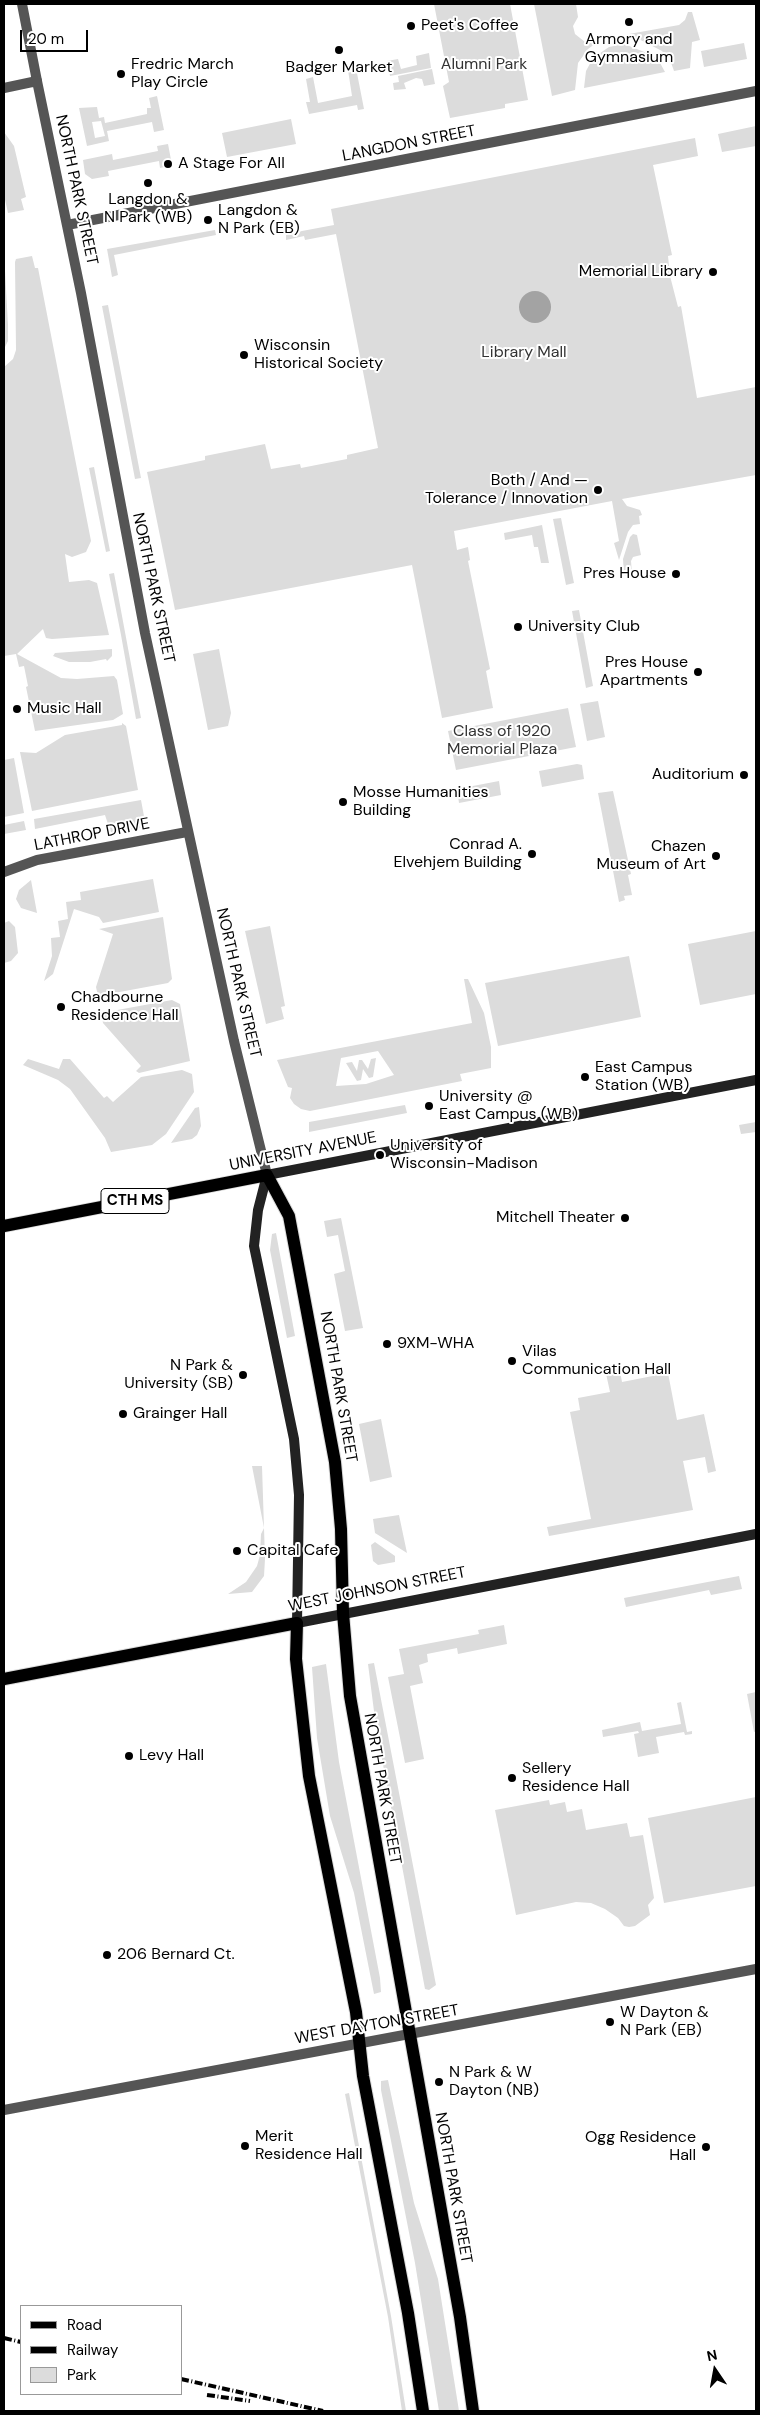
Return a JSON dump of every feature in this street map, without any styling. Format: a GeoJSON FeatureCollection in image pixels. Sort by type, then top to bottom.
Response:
{"type":"FeatureCollection","features":[{"type":"Feature","properties":{"kind":"main road","name":"UNIVERSITY AVENUE"},"geometry":{"type":"LineString","coordinates":[[4,1226],[756,1080]]}},
{"type":"Feature","properties":{"kind":"main road","name":"NORTH PARK STREET"},"geometry":{"type":"LineString","coordinates":[[267,1176],[284,1205],[294,1233],[329,1424],[341,1529],[343,1613],[350,1696],[408,2035],[460,2318],[473,2411]]}},
{"type":"Feature","properties":{"kind":"main road","name":"NORTH PARK STREET"},"geometry":{"type":"LineString","coordinates":[[267,1176],[258,1210],[254,1246],[294,1439],[299,1495],[296,1659],[305,1749],[360,2042],[363,2076],[408,2313],[423,2411]]}},
{"type":"Feature","properties":{"kind":"main road","name":"WEST JOHNSON STREET"},"geometry":{"type":"LineString","coordinates":[[4,1679],[756,1534]]}},
{"type":"Feature","properties":{"kind":"street","name":"NORTH PARK STREET"},"geometry":{"type":"LineString","coordinates":[[22,4],[67,225],[130,558],[188,832],[267,1176]]}},
{"type":"Feature","properties":{"kind":"street"},"geometry":{"type":"LineString","coordinates":[[4,88],[37,81]]}},
{"type":"Feature","properties":{"kind":"street","name":"LANGDON STREET"},"geometry":{"type":"LineString","coordinates":[[67,225],[756,91]]}},
{"type":"Feature","properties":{"kind":"street","name":"LATHROP DRIVE"},"geometry":{"type":"LineString","coordinates":[[4,872],[37,860],[188,832]]}},
{"type":"Feature","properties":{"kind":"street","name":"WEST DAYTON STREET"},"geometry":{"type":"LineString","coordinates":[[4,2110],[756,1969]]}},
{"type":"Feature","properties":{"kind":"green space","name":"Alumni Park"},"geometry":{"type":"Polygon","coordinates":[[[434,4],[510,4],[528,100],[505,104],[505,108],[450,118],[443,86],[449,82],[434,4]]]}},
{"type":"Feature","properties":{"kind":"green space","name":"Alumni Park"},"geometry":{"type":"Polygon","coordinates":[[[534,4],[576,4],[578,17],[573,26],[575,34],[585,42],[599,41],[588,49],[578,63],[575,90],[552,96],[534,4]]]}},
{"type":"Feature","properties":{"kind":"green space"},"geometry":{"type":"Polygon","coordinates":[[[688,12],[692,12],[700,40],[692,42],[690,68],[674,71],[670,60],[662,51],[629,34],[679,25],[685,20],[688,12]]]}},
{"type":"Feature","properties":{"kind":"green space"},"geometry":{"type":"Polygon","coordinates":[[[744,43],[747,59],[704,67],[701,51],[744,43]]]}},
{"type":"Feature","properties":{"kind":"green space"},"geometry":{"type":"Polygon","coordinates":[[[624,44],[652,55],[659,61],[665,72],[584,88],[586,71],[593,58],[609,47],[624,44]]]}},
{"type":"Feature","properties":{"kind":"green space"},"geometry":{"type":"Polygon","coordinates":[[[429,53],[431,68],[390,76],[387,61],[398,59],[401,69],[417,65],[416,56],[429,53]]]}},
{"type":"Feature","properties":{"kind":"green space"},"geometry":{"type":"Polygon","coordinates":[[[356,68],[364,109],[358,110],[357,105],[309,114],[306,102],[310,102],[306,79],[313,77],[318,103],[352,96],[348,70],[356,68]]]}},
{"type":"Feature","properties":{"kind":"green space"},"geometry":{"type":"Polygon","coordinates":[[[432,69],[435,84],[424,86],[422,79],[416,78],[404,83],[406,89],[394,90],[393,83],[399,82],[398,76],[432,69]]]}},
{"type":"Feature","properties":{"kind":"green space"},"geometry":{"type":"Polygon","coordinates":[[[157,96],[164,130],[154,132],[152,122],[107,131],[109,141],[87,146],[79,108],[97,107],[99,118],[104,117],[105,123],[147,114],[147,108],[151,108],[149,98],[157,96]],[[101,121],[92,122],[95,138],[105,136],[101,121]]]}},
{"type":"Feature","properties":{"kind":"green space"},"geometry":{"type":"Polygon","coordinates":[[[291,119],[296,144],[227,157],[222,133],[291,119]]]}},
{"type":"Feature","properties":{"kind":"green space"},"geometry":{"type":"Polygon","coordinates":[[[756,126],[756,146],[722,152],[718,134],[756,126]]]}},
{"type":"Feature","properties":{"kind":"green space"},"geometry":{"type":"Polygon","coordinates":[[[4,132],[14,146],[26,197],[21,199],[24,210],[8,213],[4,195],[4,132]]]}},
{"type":"Feature","properties":{"kind":"green space","name":"Library Mall"},"geometry":{"type":"Polygon","coordinates":[[[695,138],[698,156],[653,165],[672,255],[668,256],[670,276],[678,307],[681,306],[697,398],[756,387],[756,475],[622,499],[627,506],[640,510],[642,515],[639,516],[640,524],[633,525],[628,532],[619,560],[614,543],[619,541],[612,501],[454,531],[457,550],[468,547],[470,560],[468,561],[490,669],[486,671],[493,708],[442,718],[412,565],[175,610],[147,472],[205,460],[205,456],[265,444],[271,469],[300,464],[301,468],[347,459],[347,455],[378,448],[336,234],[305,240],[304,236],[286,240],[286,234],[334,225],[331,209],[695,138]]]}},
{"type":"Feature","properties":{"kind":"green space"},"geometry":{"type":"Polygon","coordinates":[[[168,144],[172,165],[160,168],[159,161],[108,171],[109,176],[92,179],[85,174],[83,160],[112,154],[113,160],[158,151],[157,146],[168,144]]]}},
{"type":"Feature","properties":{"kind":"green space"},"geometry":{"type":"Polygon","coordinates":[[[215,230],[216,235],[114,255],[118,275],[112,277],[107,249],[215,230]]]}},
{"type":"Feature","properties":{"kind":"green space"},"geometry":{"type":"Polygon","coordinates":[[[4,253],[8,341],[4,349],[4,253]]]}},
{"type":"Feature","properties":{"kind":"green space"},"geometry":{"type":"Polygon","coordinates":[[[32,256],[35,268],[38,268],[91,541],[86,552],[72,557],[65,554],[69,582],[89,580],[97,583],[109,635],[52,639],[46,638],[43,629],[17,654],[61,678],[77,679],[114,676],[117,680],[123,714],[113,720],[35,731],[26,687],[28,686],[24,666],[19,667],[16,654],[4,656],[4,367],[13,359],[16,350],[15,262],[16,259],[32,256]]]}},
{"type":"Feature","properties":{"kind":"green space"},"geometry":{"type":"Polygon","coordinates":[[[108,305],[141,478],[135,479],[102,306],[108,305]]]}},
{"type":"Feature","properties":{"kind":"green space"},"geometry":{"type":"Polygon","coordinates":[[[94,467],[110,551],[106,552],[89,468],[94,467]]]}},
{"type":"Feature","properties":{"kind":"green space"},"geometry":{"type":"Polygon","coordinates":[[[561,518],[574,583],[566,585],[553,519],[561,518]]]}},
{"type":"Feature","properties":{"kind":"green space"},"geometry":{"type":"Polygon","coordinates":[[[542,525],[549,563],[541,563],[538,547],[534,547],[532,535],[505,540],[504,533],[542,525]]]}},
{"type":"Feature","properties":{"kind":"green space"},"geometry":{"type":"Polygon","coordinates":[[[633,534],[637,535],[641,555],[633,557],[631,561],[632,574],[627,576],[624,575],[623,559],[630,537],[633,534]]]}},
{"type":"Feature","properties":{"kind":"green space"},"geometry":{"type":"Polygon","coordinates":[[[114,573],[141,718],[136,719],[109,574],[114,573]]]}},
{"type":"Feature","properties":{"kind":"green space"},"geometry":{"type":"Polygon","coordinates":[[[579,610],[593,686],[586,688],[572,611],[579,610]]]}},
{"type":"Feature","properties":{"kind":"green space"},"geometry":{"type":"Polygon","coordinates":[[[112,649],[112,656],[107,661],[106,659],[90,662],[69,662],[53,656],[55,653],[112,649]]]}},
{"type":"Feature","properties":{"kind":"green space"},"geometry":{"type":"Polygon","coordinates":[[[219,649],[231,713],[228,726],[208,730],[193,654],[219,649]]]}},
{"type":"Feature","properties":{"kind":"green space"},"geometry":{"type":"Polygon","coordinates":[[[598,701],[605,737],[587,741],[580,704],[598,701]]]}},
{"type":"Feature","properties":{"kind":"green space","name":"Class of 1920 Memorial Plaza"},"geometry":{"type":"Polygon","coordinates":[[[568,708],[576,747],[456,770],[448,731],[568,708]]]}},
{"type":"Feature","properties":{"kind":"green space"},"geometry":{"type":"Polygon","coordinates":[[[122,723],[126,726],[138,790],[32,811],[20,752],[36,753],[65,735],[122,725],[122,723]]]}},
{"type":"Feature","properties":{"kind":"green space"},"geometry":{"type":"Polygon","coordinates":[[[14,758],[24,813],[4,817],[4,760],[14,758]]]}},
{"type":"Feature","properties":{"kind":"green space"},"geometry":{"type":"Polygon","coordinates":[[[577,764],[582,765],[584,779],[542,787],[539,771],[577,764]]]}},
{"type":"Feature","properties":{"kind":"green space"},"geometry":{"type":"Polygon","coordinates":[[[499,781],[501,795],[459,803],[457,789],[499,781]]]}},
{"type":"Feature","properties":{"kind":"green space"},"geometry":{"type":"Polygon","coordinates":[[[613,791],[631,874],[628,875],[632,895],[624,896],[625,900],[619,902],[598,793],[613,791]]]}},
{"type":"Feature","properties":{"kind":"green space"},"geometry":{"type":"Polygon","coordinates":[[[141,800],[146,827],[111,833],[105,815],[35,829],[34,819],[141,800]]]}},
{"type":"Feature","properties":{"kind":"green space"},"geometry":{"type":"Polygon","coordinates":[[[24,821],[26,830],[4,834],[4,825],[24,821]]]}},
{"type":"Feature","properties":{"kind":"green space"},"geometry":{"type":"Polygon","coordinates":[[[153,879],[159,912],[103,923],[99,917],[74,909],[53,974],[44,981],[52,956],[51,938],[60,937],[58,921],[68,919],[66,902],[81,900],[80,892],[153,879]]]}},
{"type":"Feature","properties":{"kind":"green space"},"geometry":{"type":"Polygon","coordinates":[[[31,880],[37,913],[21,908],[16,899],[19,890],[31,880]]]}},
{"type":"Feature","properties":{"kind":"green space"},"geometry":{"type":"Polygon","coordinates":[[[163,917],[172,979],[168,983],[98,996],[96,987],[113,934],[99,929],[163,917]]]}},
{"type":"Feature","properties":{"kind":"green space"},"geometry":{"type":"Polygon","coordinates":[[[9,921],[15,927],[18,953],[11,961],[4,963],[4,923],[9,921]]]}},
{"type":"Feature","properties":{"kind":"green space"},"geometry":{"type":"Polygon","coordinates":[[[270,926],[285,1006],[281,1007],[284,1019],[266,1024],[245,931],[270,926]]]}},
{"type":"Feature","properties":{"kind":"green space"},"geometry":{"type":"Polygon","coordinates":[[[756,931],[756,994],[700,1005],[688,944],[756,931]]]}},
{"type":"Feature","properties":{"kind":"green space"},"geometry":{"type":"Polygon","coordinates":[[[629,956],[641,1017],[498,1046],[485,983],[629,956]]]}},
{"type":"Feature","properties":{"kind":"green space"},"geometry":{"type":"Polygon","coordinates":[[[464,979],[468,979],[484,1013],[491,1047],[491,1068],[460,1074],[462,1081],[310,1111],[301,1109],[290,1098],[292,1088],[288,1087],[277,1060],[472,1023],[464,979]],[[378,1051],[341,1058],[336,1086],[366,1084],[394,1075],[378,1051]]]}},
{"type":"Feature","properties":{"kind":"green space"},"geometry":{"type":"Polygon","coordinates":[[[172,1000],[180,1004],[190,1061],[139,1073],[136,1071],[141,1066],[103,1023],[101,1013],[172,1000]]]}},
{"type":"Feature","properties":{"kind":"green space"},"geometry":{"type":"Polygon","coordinates":[[[376,1058],[373,1077],[369,1078],[363,1069],[361,1080],[357,1081],[346,1063],[352,1062],[357,1071],[359,1060],[362,1060],[368,1069],[371,1059],[376,1058]]]}},
{"type":"Feature","properties":{"kind":"green space"},"geometry":{"type":"Polygon","coordinates":[[[28,1059],[59,1069],[63,1059],[70,1059],[104,1098],[107,1096],[113,1102],[141,1077],[182,1070],[192,1074],[194,1092],[166,1134],[152,1145],[111,1152],[105,1138],[70,1089],[58,1080],[23,1065],[28,1059]]]}},
{"type":"Feature","properties":{"kind":"green space"},"geometry":{"type":"Polygon","coordinates":[[[405,1105],[407,1113],[309,1132],[309,1122],[405,1105]]]}},
{"type":"Feature","properties":{"kind":"green space"},"geometry":{"type":"Polygon","coordinates":[[[199,1107],[201,1126],[197,1135],[192,1139],[171,1143],[195,1108],[199,1107]]]}},
{"type":"Feature","properties":{"kind":"green space"},"geometry":{"type":"Polygon","coordinates":[[[756,1122],[756,1132],[741,1134],[739,1125],[756,1122]]]}},
{"type":"Feature","properties":{"kind":"green space"},"geometry":{"type":"Polygon","coordinates":[[[341,1218],[363,1328],[345,1331],[334,1274],[345,1271],[338,1235],[327,1237],[324,1221],[341,1218]]]}},
{"type":"Feature","properties":{"kind":"green space"},"geometry":{"type":"Polygon","coordinates":[[[276,1233],[295,1336],[287,1338],[270,1250],[272,1234],[276,1233]]]}},
{"type":"Feature","properties":{"kind":"green space"},"geometry":{"type":"Polygon","coordinates":[[[619,1366],[622,1382],[668,1373],[677,1420],[704,1414],[716,1471],[708,1473],[705,1457],[683,1461],[693,1510],[549,1536],[547,1527],[591,1519],[570,1412],[580,1410],[578,1398],[610,1392],[605,1369],[619,1366]]]}},
{"type":"Feature","properties":{"kind":"green space"},"geometry":{"type":"Polygon","coordinates":[[[381,1419],[392,1477],[370,1482],[359,1424],[381,1419]]]}},
{"type":"Feature","properties":{"kind":"green space"},"geometry":{"type":"Polygon","coordinates":[[[252,1466],[262,1466],[264,1528],[252,1466]]]}},
{"type":"Feature","properties":{"kind":"green space"},"geometry":{"type":"Polygon","coordinates":[[[399,1515],[407,1553],[375,1533],[373,1519],[399,1515]]]}},
{"type":"Feature","properties":{"kind":"green space"},"geometry":{"type":"Polygon","coordinates":[[[264,1528],[264,1576],[252,1592],[228,1594],[246,1582],[257,1566],[260,1555],[261,1534],[264,1528]]]}},
{"type":"Feature","properties":{"kind":"green space"},"geometry":{"type":"Polygon","coordinates":[[[375,1542],[395,1556],[395,1562],[378,1565],[373,1561],[371,1545],[375,1542]]]}},
{"type":"Feature","properties":{"kind":"green space"},"geometry":{"type":"Polygon","coordinates":[[[739,1576],[742,1589],[711,1595],[709,1590],[626,1607],[624,1598],[739,1576]]]}},
{"type":"Feature","properties":{"kind":"green space"},"geometry":{"type":"Polygon","coordinates":[[[504,1625],[507,1644],[458,1654],[457,1648],[427,1654],[428,1662],[419,1665],[423,1683],[410,1686],[424,1759],[405,1763],[388,1677],[404,1674],[399,1649],[479,1634],[478,1630],[504,1625]]]}},
{"type":"Feature","properties":{"kind":"green space"},"geometry":{"type":"Polygon","coordinates":[[[374,1663],[436,1985],[429,1990],[425,1989],[376,1727],[368,1664],[374,1663]]]}},
{"type":"Feature","properties":{"kind":"green space"},"geometry":{"type":"Polygon","coordinates":[[[326,1664],[339,1762],[380,1978],[381,1992],[374,1994],[354,1893],[330,1816],[317,1738],[312,1667],[326,1664]]]}},
{"type":"Feature","properties":{"kind":"green space"},"geometry":{"type":"Polygon","coordinates":[[[756,1692],[756,1731],[754,1732],[747,1694],[756,1692]]]}},
{"type":"Feature","properties":{"kind":"green space"},"geometry":{"type":"Polygon","coordinates":[[[681,1702],[687,1732],[692,1731],[692,1734],[685,1735],[684,1732],[656,1737],[659,1753],[638,1757],[634,1734],[639,1733],[638,1731],[603,1737],[602,1730],[640,1722],[642,1731],[681,1724],[677,1703],[681,1702]]]}},
{"type":"Feature","properties":{"kind":"green space"},"geometry":{"type":"Polygon","coordinates":[[[756,1797],[756,1886],[664,1903],[648,1818],[756,1797]]]}},
{"type":"Feature","properties":{"kind":"green space"},"geometry":{"type":"Polygon","coordinates":[[[549,1800],[550,1805],[565,1802],[567,1812],[582,1809],[586,1830],[627,1823],[630,1837],[643,1835],[654,1898],[648,1905],[650,1915],[635,1926],[629,1927],[624,1926],[618,1918],[605,1909],[591,1903],[576,1902],[516,1915],[495,1810],[549,1800]]]}},
{"type":"Feature","properties":{"kind":"green space"},"geometry":{"type":"Polygon","coordinates":[[[388,2080],[414,2203],[438,2279],[459,2411],[439,2411],[415,2263],[381,2090],[381,2081],[388,2080]]]}},
{"type":"Feature","properties":{"kind":"green space"},"geometry":{"type":"Polygon","coordinates":[[[349,2093],[391,2316],[406,2411],[402,2411],[388,2317],[345,2094],[349,2093]]]}},
{"type":"Feature","properties":{"kind":"shaded area"},"geometry":{"type":"Polygon","coordinates":[[[535,291],[541,292],[546,296],[550,301],[550,313],[546,318],[541,322],[535,323],[529,322],[524,318],[520,313],[519,307],[520,301],[524,296],[529,292],[535,291]]]}},
{"type":"Feature","properties":{"kind":"railway"},"geometry":{"type":"LineString","coordinates":[[4,2338],[20,2342]]}},
{"type":"Feature","properties":{"kind":"railway"},"geometry":{"type":"LineString","coordinates":[[182,2379],[323,2411]]}},
{"type":"Feature","properties":{"kind":"railway"},"geometry":{"type":"LineString","coordinates":[[207,2395],[250,2401]]}},
{"type":"Feature","properties":{"kind":"place","name":"Armory and Gymnasium"},"geometry":{"type":"Point","coordinates":[629,22]}},
{"type":"Feature","properties":{"kind":"place","name":"Peet's Coffee"},"geometry":{"type":"Point","coordinates":[411,26]}},
{"type":"Feature","properties":{"kind":"place","name":"Badger Market"},"geometry":{"type":"Point","coordinates":[339,50]}},
{"type":"Feature","properties":{"kind":"place","name":"Fredric March Play Circle"},"geometry":{"type":"Point","coordinates":[121,74]}},
{"type":"Feature","properties":{"kind":"place","name":"A Stage For All"},"geometry":{"type":"Point","coordinates":[168,164]}},
{"type":"Feature","properties":{"kind":"place","name":"Langdon & N Park (WB)"},"geometry":{"type":"Point","coordinates":[148,183]}},
{"type":"Feature","properties":{"kind":"place","name":"Langdon & N Park (EB)"},"geometry":{"type":"Point","coordinates":[208,220]}},
{"type":"Feature","properties":{"kind":"place","name":"Memorial Library"},"geometry":{"type":"Point","coordinates":[713,272]}},
{"type":"Feature","properties":{"kind":"place","name":"Wisconsin Historical Society"},"geometry":{"type":"Point","coordinates":[244,355]}},
{"type":"Feature","properties":{"kind":"place","name":"Both / And — Tolerance / Innovation"},"geometry":{"type":"Point","coordinates":[598,490]}},
{"type":"Feature","properties":{"kind":"place","name":"Pres House"},"geometry":{"type":"Point","coordinates":[676,574]}},
{"type":"Feature","properties":{"kind":"place","name":"University Club"},"geometry":{"type":"Point","coordinates":[518,627]}},
{"type":"Feature","properties":{"kind":"place","name":"Pres House Apartments"},"geometry":{"type":"Point","coordinates":[698,672]}},
{"type":"Feature","properties":{"kind":"place","name":"Music Hall"},"geometry":{"type":"Point","coordinates":[17,709]}},
{"type":"Feature","properties":{"kind":"place","name":"Auditorium"},"geometry":{"type":"Point","coordinates":[744,775]}},
{"type":"Feature","properties":{"kind":"place","name":"Mosse Humanities Building"},"geometry":{"type":"Point","coordinates":[343,802]}},
{"type":"Feature","properties":{"kind":"place","name":"Conrad A. Elvehjem Building"},"geometry":{"type":"Point","coordinates":[532,854]}},
{"type":"Feature","properties":{"kind":"place","name":"Chazen Museum of Art"},"geometry":{"type":"Point","coordinates":[716,856]}},
{"type":"Feature","properties":{"kind":"place","name":"Chadbourne Residence Hall"},"geometry":{"type":"Point","coordinates":[61,1007]}},
{"type":"Feature","properties":{"kind":"place","name":"East Campus Station (WB)"},"geometry":{"type":"Point","coordinates":[585,1077]}},
{"type":"Feature","properties":{"kind":"place","name":"University @ East Campus (WB)"},"geometry":{"type":"Point","coordinates":[429,1106]}},
{"type":"Feature","properties":{"kind":"place","name":"University of Wisconsin-Madison"},"geometry":{"type":"Point","coordinates":[380,1155]}},
{"type":"Feature","properties":{"kind":"place","name":"Mitchell Theater"},"geometry":{"type":"Point","coordinates":[625,1218]}},
{"type":"Feature","properties":{"kind":"place","name":"9XM-WHA"},"geometry":{"type":"Point","coordinates":[387,1344]}},
{"type":"Feature","properties":{"kind":"place","name":"Vilas Communication Hall"},"geometry":{"type":"Point","coordinates":[512,1361]}},
{"type":"Feature","properties":{"kind":"place","name":"N Park & University (SB)"},"geometry":{"type":"Point","coordinates":[243,1375]}},
{"type":"Feature","properties":{"kind":"place","name":"Grainger Hall"},"geometry":{"type":"Point","coordinates":[123,1414]}},
{"type":"Feature","properties":{"kind":"place","name":"Capital Cafe"},"geometry":{"type":"Point","coordinates":[237,1551]}},
{"type":"Feature","properties":{"kind":"place","name":"Levy Hall"},"geometry":{"type":"Point","coordinates":[129,1756]}},
{"type":"Feature","properties":{"kind":"place","name":"Sellery Residence Hall"},"geometry":{"type":"Point","coordinates":[512,1778]}},
{"type":"Feature","properties":{"kind":"place","name":"206 Bernard Ct."},"geometry":{"type":"Point","coordinates":[107,1955]}},
{"type":"Feature","properties":{"kind":"place","name":"W Dayton & N Park (EB)"},"geometry":{"type":"Point","coordinates":[610,2022]}},
{"type":"Feature","properties":{"kind":"place","name":"N Park & W Dayton (NB)"},"geometry":{"type":"Point","coordinates":[439,2082]}},
{"type":"Feature","properties":{"kind":"place","name":"Merit Residence Hall"},"geometry":{"type":"Point","coordinates":[245,2146]}},
{"type":"Feature","properties":{"kind":"place","name":"Ogg Residence Hall"},"geometry":{"type":"Point","coordinates":[706,2147]}}]}
